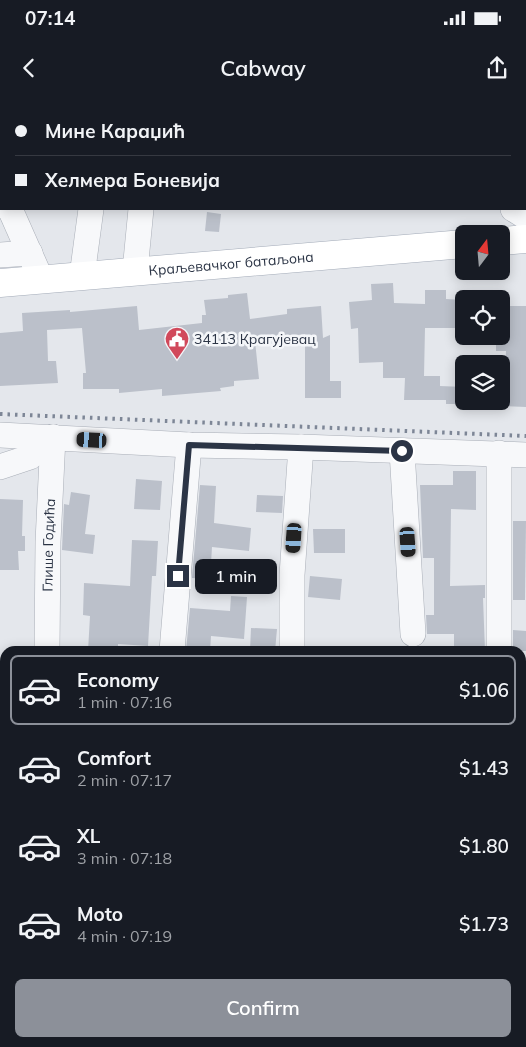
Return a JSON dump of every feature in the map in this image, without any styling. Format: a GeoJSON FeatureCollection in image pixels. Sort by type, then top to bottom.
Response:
{"type":"FeatureCollection","features":[{"type":"Feature","properties":{"kind":"main road"},"geometry":{"type":"LineString","coordinates":[[510,231],[522,218]]}},
{"type":"Feature","properties":{"kind":"main road","name":"Краљевачког батаљона"},"geometry":{"type":"LineString","coordinates":[[0,283],[455,245]]}},
{"type":"Feature","properties":{"kind":"street"},"geometry":{"type":"LineString","coordinates":[[10,210],[41,279]]}},
{"type":"Feature","properties":{"kind":"street"},"geometry":{"type":"LineString","coordinates":[[82,276],[91,210]]}},
{"type":"Feature","properties":{"kind":"street"},"geometry":{"type":"LineString","coordinates":[[135,272],[141,210]]}},
{"type":"Feature","properties":{"kind":"street"},"geometry":{"type":"LineString","coordinates":[[0,255],[30,253]]}},
{"type":"Feature","properties":{"kind":"street"},"geometry":{"type":"LineString","coordinates":[[0,435],[189,445],[526,455]]}},
{"type":"Feature","properties":{"kind":"street"},"geometry":{"type":"LineString","coordinates":[[0,467],[30,457],[53,437]]}},
{"type":"Feature","properties":{"kind":"street","name":"Глише Годића"},"geometry":{"type":"LineString","coordinates":[[47,646],[48,542],[53,437]]}},
{"type":"Feature","properties":{"kind":"street"},"geometry":{"type":"LineString","coordinates":[[172,646],[189,445]]}},
{"type":"Feature","properties":{"kind":"street"},"geometry":{"type":"LineString","coordinates":[[292,646],[292,575],[301,447]]}},
{"type":"Feature","properties":{"kind":"street"},"geometry":{"type":"LineString","coordinates":[[402,451],[413,634]]}},
{"type":"Feature","properties":{"kind":"street"},"geometry":{"type":"LineString","coordinates":[[499,453],[499,646]]}},
{"type":"Feature","properties":{"kind":"building"},"geometry":{"type":"Polygon","coordinates":[[[207,212],[221,214],[219,232],[205,231],[207,212]]]}},
{"type":"Feature","properties":{"kind":"building"},"geometry":{"type":"Polygon","coordinates":[[[393,283],[394,303],[425,304],[425,290],[446,290],[446,299],[455,300],[455,328],[425,328],[424,376],[440,376],[440,386],[455,387],[455,404],[446,404],[446,400],[404,400],[405,378],[383,378],[383,362],[359,363],[358,328],[351,329],[349,302],[372,300],[371,284],[393,283]]]}},
{"type":"Feature","properties":{"kind":"building"},"geometry":{"type":"Polygon","coordinates":[[[247,293],[250,319],[287,314],[287,309],[321,306],[323,338],[330,335],[330,381],[341,381],[341,398],[305,398],[305,334],[255,341],[259,379],[234,381],[234,386],[220,388],[221,391],[162,396],[162,389],[119,393],[119,389],[83,389],[83,373],[86,373],[82,328],[47,330],[48,361],[56,361],[58,383],[0,386],[0,333],[23,331],[22,313],[70,310],[70,312],[137,306],[139,330],[202,323],[202,315],[206,315],[204,300],[228,298],[228,295],[247,293]]]}},
{"type":"Feature","properties":{"kind":"building"},"geometry":{"type":"Polygon","coordinates":[[[510,306],[526,306],[526,407],[510,406],[510,355],[506,355],[506,351],[496,351],[496,345],[510,345],[510,306]]]}},
{"type":"Feature","properties":{"kind":"building"},"geometry":{"type":"Polygon","coordinates":[[[453,471],[476,471],[476,510],[451,509],[450,586],[485,585],[485,598],[483,598],[485,646],[454,646],[454,634],[427,634],[426,615],[434,615],[434,558],[423,558],[420,485],[453,485],[453,471]]]}},
{"type":"Feature","properties":{"kind":"building"},"geometry":{"type":"Polygon","coordinates":[[[136,479],[162,481],[160,510],[134,509],[136,479]]]}},
{"type":"Feature","properties":{"kind":"building"},"geometry":{"type":"Polygon","coordinates":[[[200,485],[216,486],[214,523],[251,528],[249,551],[212,547],[210,579],[192,578],[200,485]]]}},
{"type":"Feature","properties":{"kind":"building"},"geometry":{"type":"Polygon","coordinates":[[[71,492],[90,495],[85,534],[95,535],[93,554],[62,550],[64,504],[69,505],[71,492]]]}},
{"type":"Feature","properties":{"kind":"building"},"geometry":{"type":"Polygon","coordinates":[[[257,495],[283,496],[282,513],[256,512],[257,495]]]}},
{"type":"Feature","properties":{"kind":"building"},"geometry":{"type":"Polygon","coordinates":[[[0,499],[23,500],[22,536],[25,536],[25,551],[18,551],[19,570],[0,570],[0,499]]]}},
{"type":"Feature","properties":{"kind":"building"},"geometry":{"type":"Polygon","coordinates":[[[513,521],[526,521],[525,600],[513,600],[513,521]]]}},
{"type":"Feature","properties":{"kind":"building"},"geometry":{"type":"Polygon","coordinates":[[[313,529],[345,529],[345,553],[314,553],[313,529]]]}},
{"type":"Feature","properties":{"kind":"building"},"geometry":{"type":"Polygon","coordinates":[[[132,540],[158,541],[156,576],[152,576],[148,646],[118,644],[118,646],[88,646],[90,616],[83,615],[84,583],[130,586],[132,540]]]}},
{"type":"Feature","properties":{"kind":"building"},"geometry":{"type":"Polygon","coordinates":[[[310,576],[342,579],[340,600],[308,597],[310,576]]]}},
{"type":"Feature","properties":{"kind":"building"},"geometry":{"type":"Polygon","coordinates":[[[231,596],[247,597],[244,639],[211,636],[210,646],[186,646],[190,608],[230,611],[231,596]]]}},
{"type":"Feature","properties":{"kind":"building"},"geometry":{"type":"Polygon","coordinates":[[[251,628],[277,629],[275,646],[250,646],[251,628]]]}},
{"type":"Feature","properties":{"kind":"building"},"geometry":{"type":"Polygon","coordinates":[[[513,630],[526,631],[526,646],[513,646],[513,630]]]}},
{"type":"Feature","properties":{"kind":"railway"},"geometry":{"type":"LineString","coordinates":[[0,414],[526,436]]}},
{"type":"Feature","properties":{"kind":"place","name":"34113 Крагујевац"},"geometry":{"type":"Point","coordinates":[177,360]}},
{"type":"Feature","properties":{"kind":"route"},"geometry":{"type":"LineString","coordinates":[[178,576],[189,445],[402,451]]}}]}
